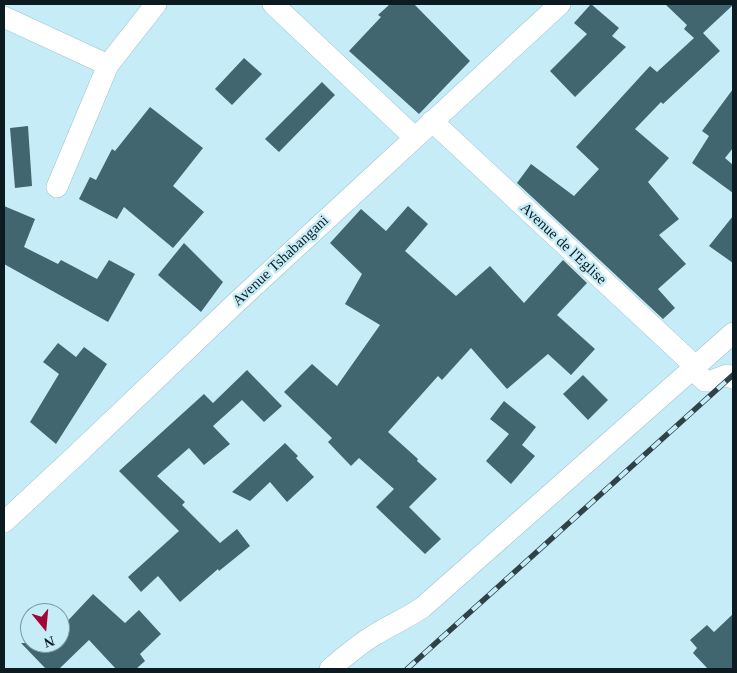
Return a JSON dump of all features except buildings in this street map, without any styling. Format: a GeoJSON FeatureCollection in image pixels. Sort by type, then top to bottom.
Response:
{"type":"FeatureCollection","features":[{"type":"Feature","properties":{"kind":"street"},"geometry":{"type":"LineString","coordinates":[[57,187],[108,65],[156,4]]}},
{"type":"Feature","properties":{"kind":"street"},"geometry":{"type":"LineString","coordinates":[[273,4],[415,138]]}},
{"type":"Feature","properties":{"kind":"street","name":"Avenue Tshabangani"},"geometry":{"type":"LineString","coordinates":[[4,522],[72,460],[238,301],[560,4]]}},
{"type":"Feature","properties":{"kind":"street"},"geometry":{"type":"LineString","coordinates":[[4,17],[108,65]]}},
{"type":"Feature","properties":{"kind":"street","name":"Avenue de l'Eglise"},"geometry":{"type":"LineString","coordinates":[[432,121],[694,368],[705,382],[727,375],[733,378]]}},
{"type":"Feature","properties":{"kind":"street"},"geometry":{"type":"LineString","coordinates":[[330,669],[354,648],[378,632],[411,616],[423,607],[733,333]]}},
{"type":"Feature","properties":{"kind":"railway"},"geometry":{"type":"LineString","coordinates":[[407,669],[733,375]]}}]}
